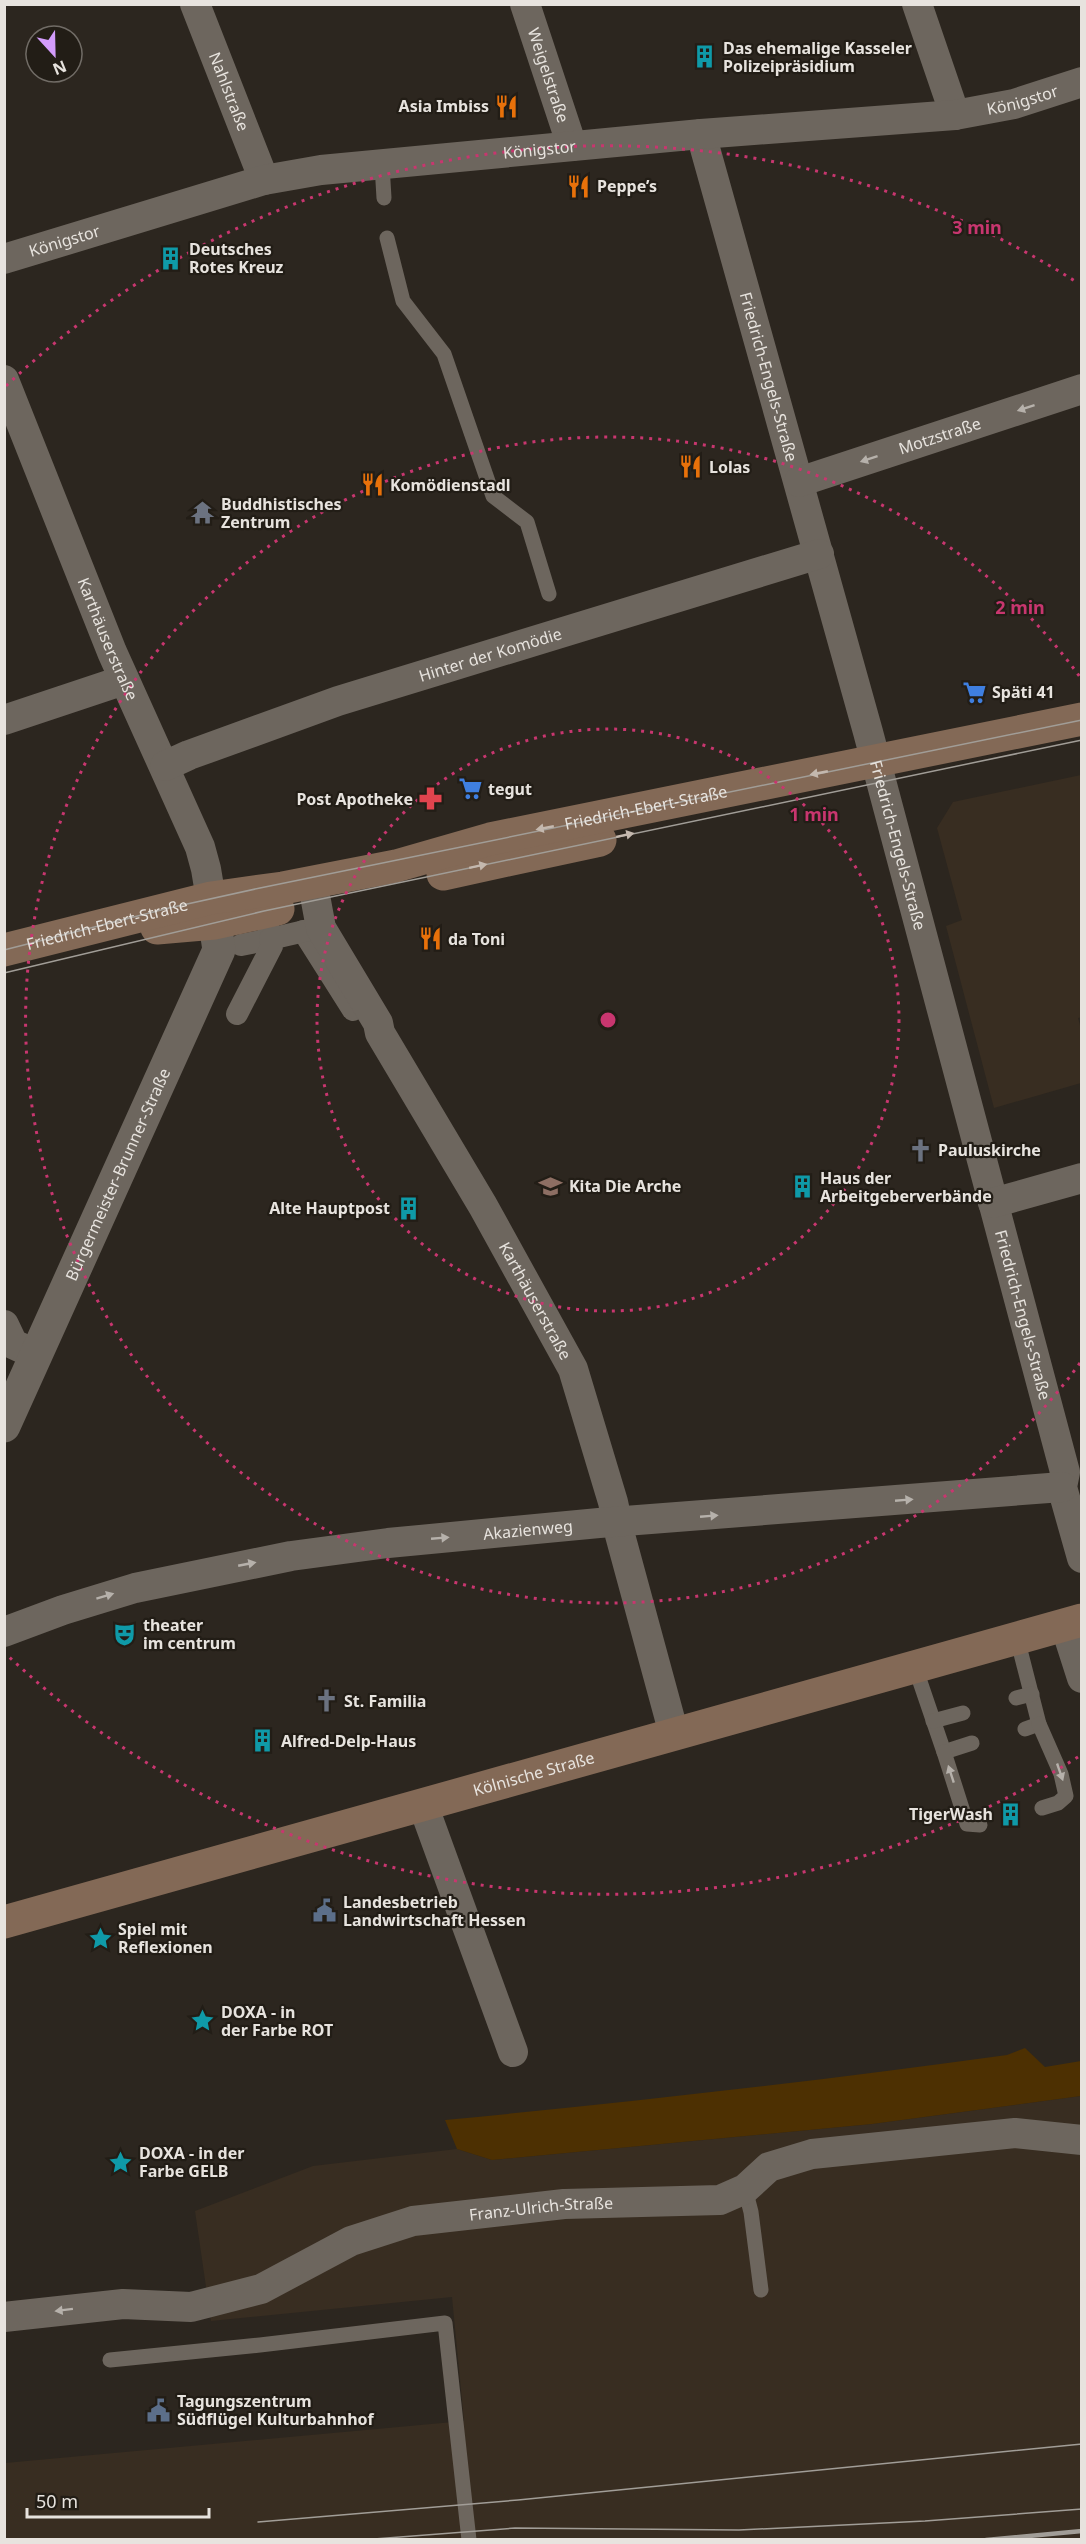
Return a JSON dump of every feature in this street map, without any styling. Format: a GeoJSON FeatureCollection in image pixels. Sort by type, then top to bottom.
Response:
{"type":"FeatureCollection","features":[{"type":"Feature","properties":{"kind":"main road","name":"Friedrich-Ebert-Straße"},"geometry":{"type":"LineString","coordinates":[[4,950],[213,910],[309,921],[1082,719]]}},
{"type":"Feature","properties":{"kind":"main road","name":"Friedrich-Ebert-Straße"},"geometry":{"type":"LineString","coordinates":[[4,969],[156,928],[283,888],[396,866],[490,839],[878,772],[1082,740]]}},
{"type":"Feature","properties":{"kind":"main road","name":"Kölnische Straße"},"geometry":{"type":"LineString","coordinates":[[4,1922],[1073,1623]]}},
{"type":"Feature","properties":{"kind":"street","name":"Nahlstraße"},"geometry":{"type":"LineString","coordinates":[[195,4],[264,180]]}},
{"type":"Feature","properties":{"kind":"street","name":"Weigelstraße"},"geometry":{"type":"LineString","coordinates":[[525,4],[572,146]]}},
{"type":"Feature","properties":{"kind":"street"},"geometry":{"type":"LineString","coordinates":[[917,4],[955,115]]}},
{"type":"Feature","properties":{"kind":"street","name":"Königstor"},"geometry":{"type":"LineString","coordinates":[[4,260],[264,180],[321,170],[701,134],[955,115],[1014,104],[1082,82]]}},
{"type":"Feature","properties":{"kind":"street","name":"Friedrich-Engels-Straße"},"geometry":{"type":"LineString","coordinates":[[701,134],[878,772],[1065,1472],[1062,1487],[1082,1558]]}},
{"type":"Feature","properties":{"kind":"street","name":"Karthäuserstraße"},"geometry":{"type":"LineString","coordinates":[[4,380],[124,680],[200,847],[213,910]]}},
{"type":"Feature","properties":{"kind":"street","name":"Motzstraße"},"geometry":{"type":"LineString","coordinates":[[799,482],[1082,389]]}},
{"type":"Feature","properties":{"kind":"street","name":"Hinter der Komödie"},"geometry":{"type":"LineString","coordinates":[[165,766],[189,755],[338,701],[819,554]]}},
{"type":"Feature","properties":{"kind":"street"},"geometry":{"type":"LineString","coordinates":[[4,720],[124,680]]}},
{"type":"Feature","properties":{"kind":"street","name":"Bürgermeister-Brunner-Straße"},"geometry":{"type":"LineString","coordinates":[[4,1426],[219,950],[213,910]]}},
{"type":"Feature","properties":{"kind":"street"},"geometry":{"type":"LineString","coordinates":[[241,945],[269,931],[309,921],[353,1010]]}},
{"type":"Feature","properties":{"kind":"street","name":"Karthäuserstraße"},"geometry":{"type":"LineString","coordinates":[[309,921],[321,927],[378,1023],[380,1033],[483,1206],[573,1369],[674,1734]]}},
{"type":"Feature","properties":{"kind":"street"},"geometry":{"type":"LineString","coordinates":[[237,1014],[272,946],[269,931]]}},
{"type":"Feature","properties":{"kind":"street"},"geometry":{"type":"LineString","coordinates":[[993,1203],[1082,1178]]}},
{"type":"Feature","properties":{"kind":"street"},"geometry":{"type":"LineString","coordinates":[[4,1325],[13,1344],[37,1355]]}},
{"type":"Feature","properties":{"kind":"street","name":"Akazienweg"},"geometry":{"type":"LineString","coordinates":[[4,1632],[106,1595],[291,1556],[388,1543],[1062,1487]]}},
{"type":"Feature","properties":{"kind":"street","name":"Kölnische Straße"},"geometry":{"type":"LineString","coordinates":[[1073,1623],[1082,1678]]}},
{"type":"Feature","properties":{"kind":"street"},"geometry":{"type":"LineString","coordinates":[[423,1804],[513,2052]]}},
{"type":"Feature","properties":{"kind":"street","name":"Franz-Ulrich-Straße"},"geometry":{"type":"LineString","coordinates":[[4,2317],[123,2304],[191,2307],[261,2289],[351,2241],[413,2221],[564,2204],[720,2200],[745,2189],[769,2167],[812,2154],[1015,2133],[1082,2140]]}},
{"type":"Feature","properties":{"kind":"lane"},"geometry":{"type":"LineString","coordinates":[[382,165],[384,198]]}},
{"type":"Feature","properties":{"kind":"lane"},"geometry":{"type":"LineString","coordinates":[[387,238],[404,301],[444,354],[494,496],[527,522],[549,594]]}},
{"type":"Feature","properties":{"kind":"lane"},"geometry":{"type":"LineString","coordinates":[[1017,1638],[1032,1694],[1032,1726],[1061,1774],[1066,1796],[1058,1803],[1042,1808]]}},
{"type":"Feature","properties":{"kind":"lane"},"geometry":{"type":"LineString","coordinates":[[915,1667],[967,1824],[980,1825]]}},
{"type":"Feature","properties":{"kind":"lane"},"geometry":{"type":"LineString","coordinates":[[1016,1698],[1032,1694]]}},
{"type":"Feature","properties":{"kind":"lane"},"geometry":{"type":"LineString","coordinates":[[933,1721],[963,1713]]}},
{"type":"Feature","properties":{"kind":"lane"},"geometry":{"type":"LineString","coordinates":[[944,1752],[972,1743]]}},
{"type":"Feature","properties":{"kind":"lane"},"geometry":{"type":"LineString","coordinates":[[745,2189],[751,2212],[761,2290]]}},
{"type":"Feature","properties":{"kind":"lane"},"geometry":{"type":"LineString","coordinates":[[110,2360],[445,2323],[469,2540]]}},
{"type":"Feature","properties":{"kind":"shaded area"},"geometry":{"type":"Polygon","coordinates":[[[1081,775],[1082,1017],[1078,1018],[1081,1029],[1081,1083],[994,1108],[946,926],[962,920],[937,828],[953,802],[1081,775]]]}},
{"type":"Feature","properties":{"kind":"shaded area"},"geometry":{"type":"Polygon","coordinates":[[[1025,2048],[1045,2067],[1081,2061],[1081,2096],[872,2124],[492,2160],[457,2149],[445,2120],[867,2074],[1007,2055],[1025,2048]]]}},
{"type":"Feature","properties":{"kind":"shaded area"},"geometry":{"type":"Polygon","coordinates":[[[1081,2096],[1081,2539],[5,2540],[5,2463],[464,2421],[452,2297],[211,2321],[195,2211],[313,2166],[457,2149],[492,2160],[872,2124],[1081,2096]]]}},
{"type":"Feature","properties":{"kind":"tram line"},"geometry":{"type":"LineString","coordinates":[[4,950],[169,908],[260,888],[1082,720]]}},
{"type":"Feature","properties":{"kind":"tram line"},"geometry":{"type":"LineString","coordinates":[[4,973],[264,911],[1082,740]]}},
{"type":"Feature","properties":{"kind":"tram line"},"geometry":{"type":"LineString","coordinates":[[258,2522],[518,2500],[1082,2444]]}},
{"type":"Feature","properties":{"kind":"tram line"},"geometry":{"type":"LineString","coordinates":[[361,2540],[515,2528],[739,2530],[925,2521],[1082,2509]]}},
{"type":"Feature","properties":{"kind":"railway"},"geometry":{"type":"LineString","coordinates":[[986,2540],[1082,2531]]}},
{"type":"Feature","properties":{"kind":"place","name":"Das ehemalige Kasseler Polizeipräsidium"},"geometry":{"type":"Point","coordinates":[705,57]}},
{"type":"Feature","properties":{"kind":"place","name":"Asia Imbiss"},"geometry":{"type":"Point","coordinates":[507,106]}},
{"type":"Feature","properties":{"kind":"place","name":"Peppe’s"},"geometry":{"type":"Point","coordinates":[579,186]}},
{"type":"Feature","properties":{"kind":"place","name":"Deutsches Rotes Kreuz"},"geometry":{"type":"Point","coordinates":[171,258]}},
{"type":"Feature","properties":{"kind":"place","name":"Lolas"},"geometry":{"type":"Point","coordinates":[691,467]}},
{"type":"Feature","properties":{"kind":"place","name":"Komödienstadl"},"geometry":{"type":"Point","coordinates":[372,485]}},
{"type":"Feature","properties":{"kind":"place","name":"Buddhistisches Zentrum"},"geometry":{"type":"Point","coordinates":[203,513]}},
{"type":"Feature","properties":{"kind":"place","name":"Späti 41"},"geometry":{"type":"Point","coordinates":[974,692]}},
{"type":"Feature","properties":{"kind":"place","name":"tegut"},"geometry":{"type":"Point","coordinates":[470,789]}},
{"type":"Feature","properties":{"kind":"place","name":"Post Apotheke"},"geometry":{"type":"Point","coordinates":[431,799]}},
{"type":"Feature","properties":{"kind":"place","name":"da Toni"},"geometry":{"type":"Point","coordinates":[430,939]}},
{"type":"Feature","properties":{"kind":"place","name":"Pauluskirche"},"geometry":{"type":"Point","coordinates":[920,1150]}},
{"type":"Feature","properties":{"kind":"place","name":"Kita Die Arche"},"geometry":{"type":"Point","coordinates":[551,1186]}},
{"type":"Feature","properties":{"kind":"place","name":"Haus der Arbeitgeberverbände"},"geometry":{"type":"Point","coordinates":[802,1187]}},
{"type":"Feature","properties":{"kind":"place","name":"Alte Hauptpost"},"geometry":{"type":"Point","coordinates":[408,1208]}},
{"type":"Feature","properties":{"kind":"place","name":"theater im centrum"},"geometry":{"type":"Point","coordinates":[125,1634]}},
{"type":"Feature","properties":{"kind":"place","name":"St. Familia"},"geometry":{"type":"Point","coordinates":[326,1701]}},
{"type":"Feature","properties":{"kind":"place","name":"Alfred-Delp-Haus"},"geometry":{"type":"Point","coordinates":[263,1741]}},
{"type":"Feature","properties":{"kind":"place","name":"TigerWash"},"geometry":{"type":"Point","coordinates":[1011,1814]}},
{"type":"Feature","properties":{"kind":"place","name":"Landesbetrieb Landwirtschaft Hessen"},"geometry":{"type":"Point","coordinates":[325,1911]}},
{"type":"Feature","properties":{"kind":"place","name":"Spiel mit Reflexionen"},"geometry":{"type":"Point","coordinates":[100,1938]}},
{"type":"Feature","properties":{"kind":"place","name":"DOXA - in der Farbe ROT"},"geometry":{"type":"Point","coordinates":[203,2021]}},
{"type":"Feature","properties":{"kind":"place","name":"DOXA - in der Farbe GELB"},"geometry":{"type":"Point","coordinates":[121,2162]}},
{"type":"Feature","properties":{"kind":"place","name":"Tagungszentrum Südflügel Kulturbahnhof"},"geometry":{"type":"Point","coordinates":[159,2410]}}]}
